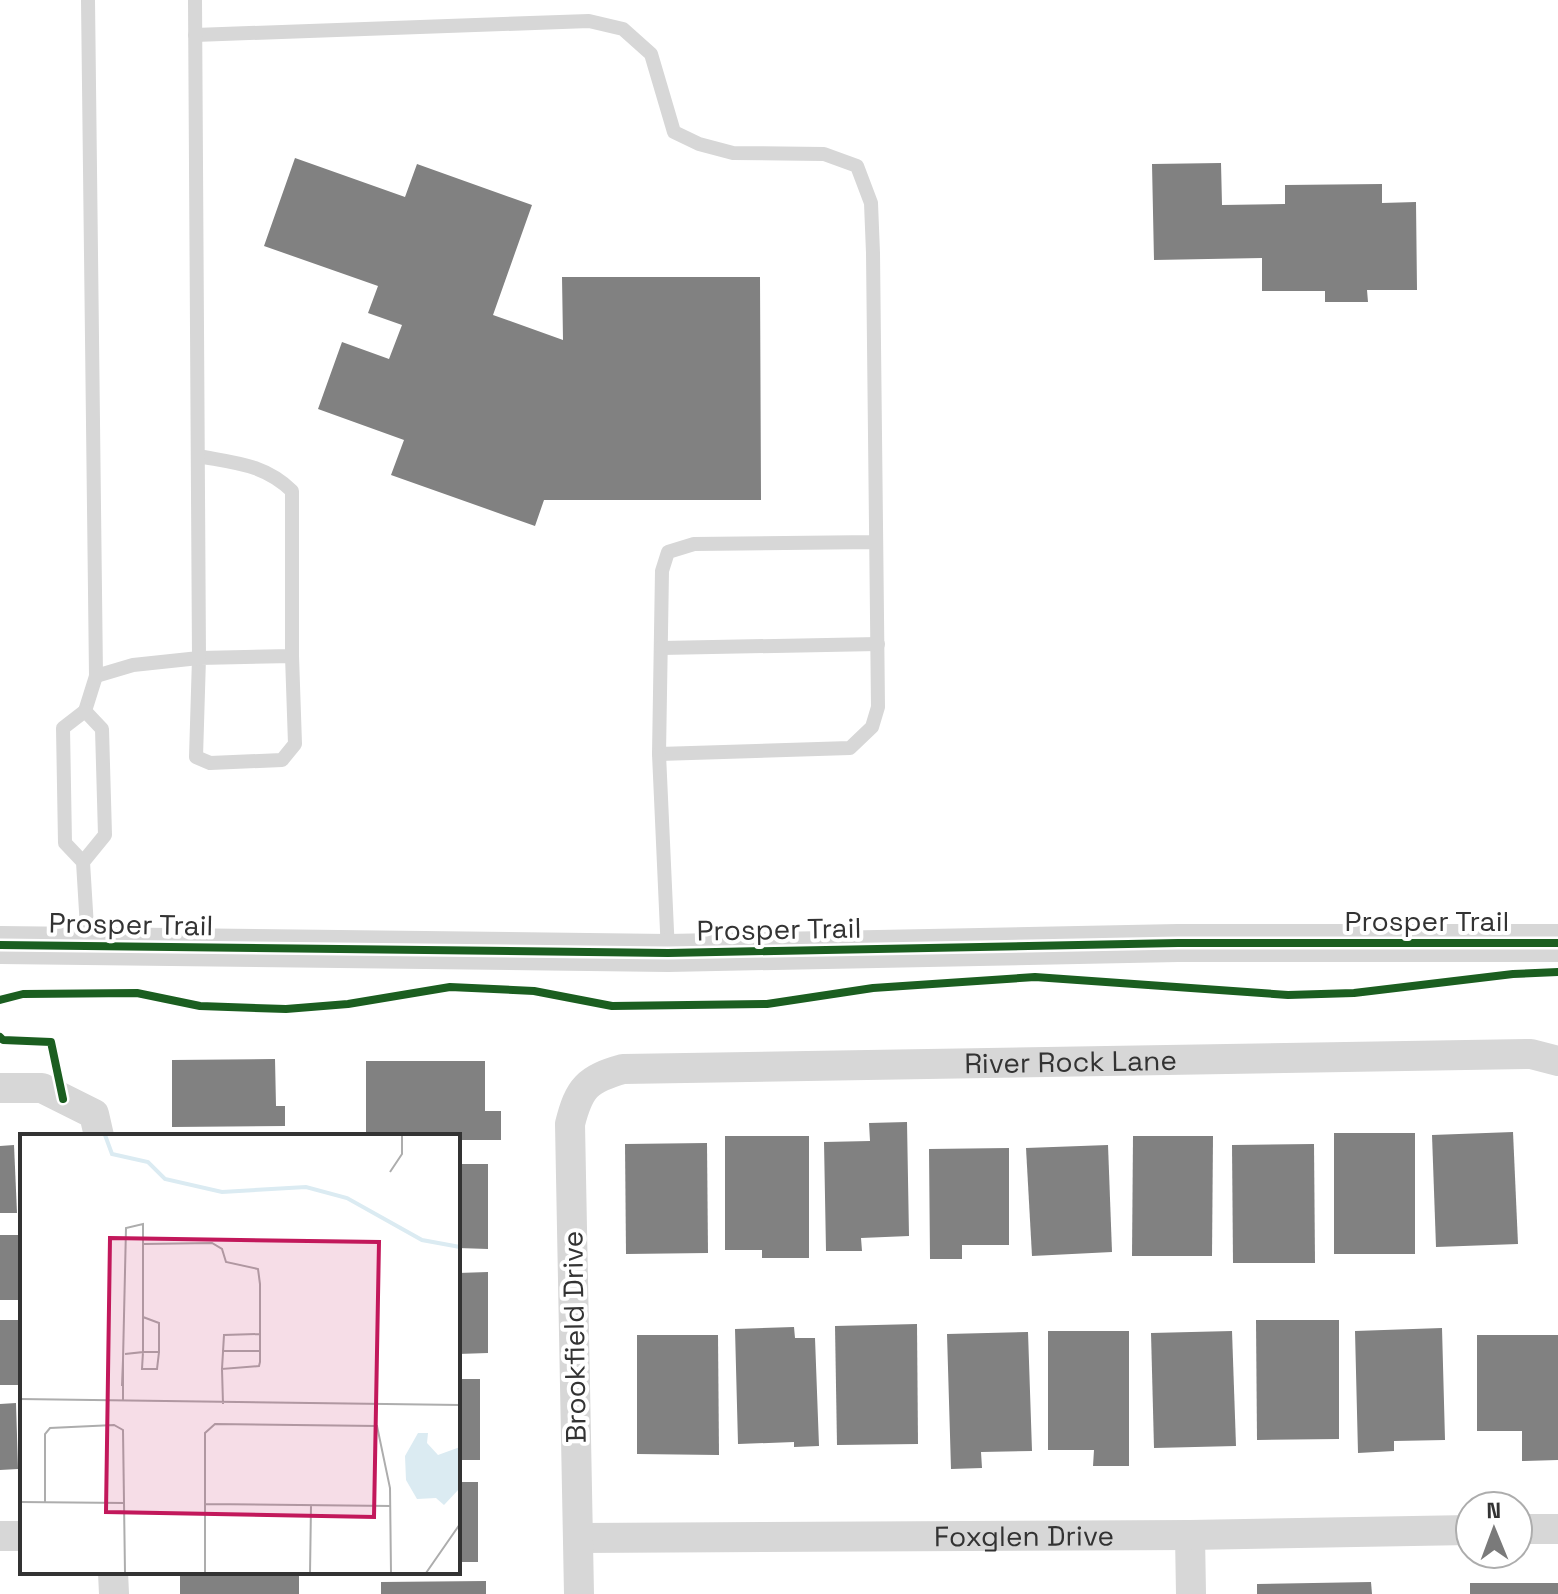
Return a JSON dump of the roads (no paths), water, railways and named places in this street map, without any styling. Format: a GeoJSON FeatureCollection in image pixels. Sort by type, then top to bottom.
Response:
{"type":"FeatureCollection","features":[{"type":"Feature","properties":{"kind":"street","name":"Prosper Trail"},"geometry":{"type":"LineString","coordinates":[[0,945],[668,953],[1178,943],[1558,943]]}},
{"type":"Feature","properties":{"kind":"street","name":"River Rock Lane"},"geometry":{"type":"LineString","coordinates":[[587,1084],[598,1076],[623,1069],[1531,1054],[1558,1061]]}},
{"type":"Feature","properties":{"kind":"street","name":"Brookfield Drive"},"geometry":{"type":"LineString","coordinates":[[579,1594],[570,1124],[575,1104],[587,1084]]}},
{"type":"Feature","properties":{"kind":"street"},"geometry":{"type":"LineString","coordinates":[[0,1088],[42,1088],[96,1125]]}},
{"type":"Feature","properties":{"kind":"street"},"geometry":{"type":"LineString","coordinates":[[1534,1529],[1558,1529]]}},
{"type":"Feature","properties":{"kind":"street","name":"Foxglen Drive"},"geometry":{"type":"LineString","coordinates":[[578,1538],[1454,1530]]}},
{"type":"Feature","properties":{"kind":"street"},"geometry":{"type":"LineString","coordinates":[[1190,1535],[1191,1594]]}},
{"type":"Feature","properties":{"kind":"street"},"geometry":{"type":"LineString","coordinates":[[113,1574],[114,1594]]}},
{"type":"Feature","properties":{"kind":"lane"},"geometry":{"type":"LineString","coordinates":[[88,0],[96,676],[85,711],[63,728],[65,843],[83,862],[88,944]]}},
{"type":"Feature","properties":{"kind":"lane"},"geometry":{"type":"LineString","coordinates":[[195,0],[199,658],[196,757],[210,763],[282,760],[295,744],[292,491],[276,475],[255,467],[198,456]]}},
{"type":"Feature","properties":{"kind":"lane"},"geometry":{"type":"LineString","coordinates":[[195,35],[589,21],[623,29],[651,54],[674,132],[699,144],[733,153],[824,154],[857,166],[871,203],[878,644],[878,707],[872,727],[850,748],[659,754]]}},
{"type":"Feature","properties":{"kind":"lane"},"geometry":{"type":"LineString","coordinates":[[668,953],[659,754],[662,571],[668,552],[694,544],[876,542]]}},
{"type":"Feature","properties":{"kind":"lane"},"geometry":{"type":"LineString","coordinates":[[661,648],[878,644]]}},
{"type":"Feature","properties":{"kind":"lane"},"geometry":{"type":"LineString","coordinates":[[96,676],[133,665],[199,658],[292,656]]}},
{"type":"Feature","properties":{"kind":"lane"},"geometry":{"type":"LineString","coordinates":[[83,862],[105,835],[102,729],[85,711]]}}]}
